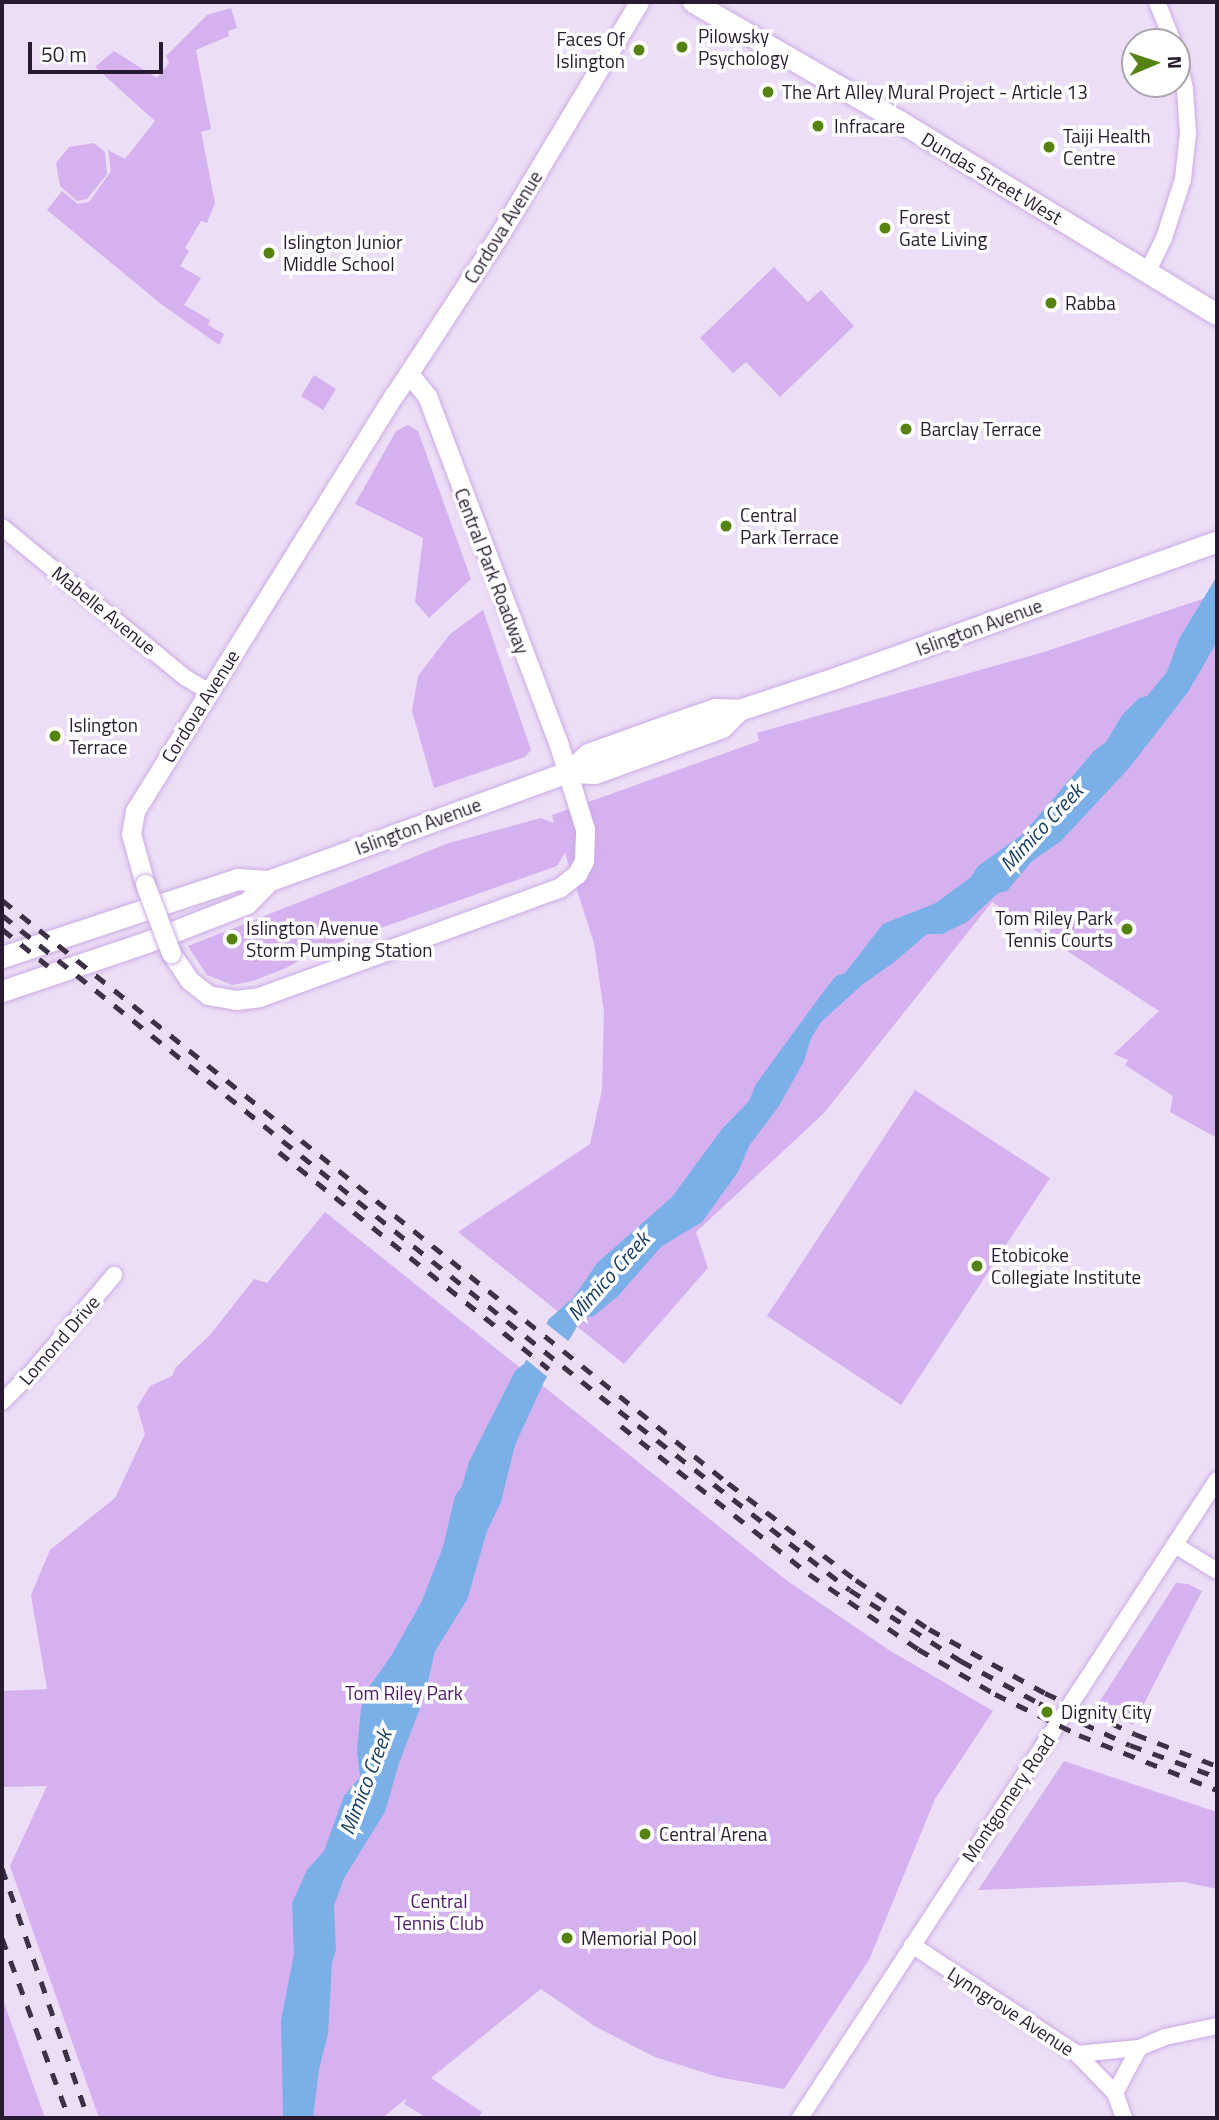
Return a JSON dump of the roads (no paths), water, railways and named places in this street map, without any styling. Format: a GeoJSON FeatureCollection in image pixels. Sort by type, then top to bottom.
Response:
{"type":"FeatureCollection","features":[{"type":"Feature","properties":{"kind":"main road","name":"Dundas Street West"},"geometry":{"type":"LineString","coordinates":[[693,2],[888,114],[1217,314]]}},
{"type":"Feature","properties":{"kind":"main road","name":"Islington Avenue"},"geometry":{"type":"LineString","coordinates":[[2,957],[238,879],[268,881],[568,772],[588,754],[599,750],[715,709],[739,710],[1217,541]]}},
{"type":"Feature","properties":{"kind":"main road","name":"Islington Avenue"},"geometry":{"type":"LineString","coordinates":[[2,991],[147,942],[247,903],[268,881]]}},
{"type":"Feature","properties":{"kind":"street","name":"Cordova Avenue"},"geometry":{"type":"LineString","coordinates":[[568,772],[585,829],[587,846],[577,874],[559,888],[274,993],[247,1000],[208,995],[189,980],[172,954],[145,884],[131,834],[135,811],[208,691],[501,232],[639,2]]}},
{"type":"Feature","properties":{"kind":"street"},"geometry":{"type":"LineString","coordinates":[[1157,2],[1167,28]]}},
{"type":"Feature","properties":{"kind":"street"},"geometry":{"type":"LineString","coordinates":[[1148,271],[1164,238],[1183,179],[1188,134],[1186,98]]}},
{"type":"Feature","properties":{"kind":"street","name":"Central Park Roadway"},"geometry":{"type":"LineString","coordinates":[[409,374],[427,396],[568,772]]}},
{"type":"Feature","properties":{"kind":"street","name":"Mabelle Avenue"},"geometry":{"type":"LineString","coordinates":[[2,527],[186,678],[208,691]]}},
{"type":"Feature","properties":{"kind":"street","name":"Lomond Drive"},"geometry":{"type":"LineString","coordinates":[[2,1402],[33,1371],[114,1275]]}},
{"type":"Feature","properties":{"kind":"street","name":"Montgomery Road"},"geometry":{"type":"LineString","coordinates":[[801,2118],[1217,1480]]}},
{"type":"Feature","properties":{"kind":"street"},"geometry":{"type":"LineString","coordinates":[[1175,1545],[1217,1571]]}},
{"type":"Feature","properties":{"kind":"street","name":"Lynngrove Avenue"},"geometry":{"type":"LineString","coordinates":[[912,1945],[1077,2054],[1115,2093],[1124,2118]]}},
{"type":"Feature","properties":{"kind":"street"},"geometry":{"type":"LineString","coordinates":[[1077,2054],[1139,2048],[1165,2037],[1217,2026]]}},
{"type":"Feature","properties":{"kind":"street"},"geometry":{"type":"LineString","coordinates":[[1115,2093],[1139,2048]]}},
{"type":"Feature","properties":{"kind":"water","name":"Mimico Creek"},"geometry":{"type":"Polygon","coordinates":[[[1217,576],[1217,642],[1188,692],[1129,768],[1061,841],[1032,861],[1007,891],[998,893],[967,922],[942,934],[927,934],[863,984],[821,1022],[811,1038],[804,1061],[779,1106],[749,1146],[738,1172],[702,1222],[662,1246],[618,1296],[594,1316],[582,1318],[544,1382],[515,1445],[501,1502],[487,1531],[467,1600],[435,1651],[424,1698],[399,1763],[385,1812],[344,1878],[334,1906],[336,1950],[332,1963],[328,2034],[319,2069],[313,2118],[283,2118],[281,2020],[294,1954],[292,1903],[307,1870],[324,1851],[344,1796],[360,1777],[357,1751],[361,1709],[367,1690],[391,1656],[421,1603],[443,1547],[455,1496],[515,1371],[524,1364],[549,1319],[574,1297],[597,1263],[672,1197],[722,1129],[749,1101],[756,1084],[821,995],[836,976],[845,973],[883,924],[936,903],[971,877],[978,866],[1023,834],[1094,751],[1106,742],[1123,714],[1139,698],[1147,696],[1167,672],[1179,639],[1217,576]]]}},
{"type":"Feature","properties":{"kind":"railway"},"geometry":{"type":"LineString","coordinates":[[2,900],[728,1483],[856,1580],[929,1629],[1045,1693],[1135,1734],[1217,1766]]}},
{"type":"Feature","properties":{"kind":"railway"},"geometry":{"type":"LineString","coordinates":[[2,915],[600,1396],[850,1590],[961,1661],[1039,1703],[1130,1745],[1217,1777]]}},
{"type":"Feature","properties":{"kind":"railway"},"geometry":{"type":"LineString","coordinates":[[2,929],[48,966]]}},
{"type":"Feature","properties":{"kind":"railway"},"geometry":{"type":"LineString","coordinates":[[279,1152],[549,1369]]}},
{"type":"Feature","properties":{"kind":"railway"},"geometry":{"type":"LineString","coordinates":[[621,1426],[809,1574],[918,1649],[995,1694],[1079,1735],[1217,1790]]}},
{"type":"Feature","properties":{"kind":"railway"},"geometry":{"type":"LineString","coordinates":[[2,1868],[88,2118]]}},
{"type":"Feature","properties":{"kind":"railway"},"geometry":{"type":"LineString","coordinates":[[2,1938],[69,2118]]}},
{"type":"Feature","properties":{"kind":"place","name":"Pilowsky Psychology"},"geometry":{"type":"Point","coordinates":[682,47]}},
{"type":"Feature","properties":{"kind":"place","name":"Faces Of Islington"},"geometry":{"type":"Point","coordinates":[639,50]}},
{"type":"Feature","properties":{"kind":"place","name":"The Art Alley Mural Project - Article 13"},"geometry":{"type":"Point","coordinates":[768,92]}},
{"type":"Feature","properties":{"kind":"place","name":"Infracare"},"geometry":{"type":"Point","coordinates":[818,126]}},
{"type":"Feature","properties":{"kind":"place","name":"Taiji Health Centre"},"geometry":{"type":"Point","coordinates":[1049,147]}},
{"type":"Feature","properties":{"kind":"place","name":"Forest Gate Living"},"geometry":{"type":"Point","coordinates":[885,228]}},
{"type":"Feature","properties":{"kind":"place","name":"Islington Junior Middle School"},"geometry":{"type":"Point","coordinates":[269,253]}},
{"type":"Feature","properties":{"kind":"place","name":"Rabba"},"geometry":{"type":"Point","coordinates":[1051,303]}},
{"type":"Feature","properties":{"kind":"place","name":"Barclay Terrace"},"geometry":{"type":"Point","coordinates":[906,429]}},
{"type":"Feature","properties":{"kind":"place","name":"Central Park Terrace"},"geometry":{"type":"Point","coordinates":[726,526]}},
{"type":"Feature","properties":{"kind":"place","name":"Islington Terrace"},"geometry":{"type":"Point","coordinates":[55,736]}},
{"type":"Feature","properties":{"kind":"place","name":"Tom Riley Park Tennis Courts"},"geometry":{"type":"Point","coordinates":[1127,929]}},
{"type":"Feature","properties":{"kind":"place","name":"Islington Avenue Storm Pumping Station"},"geometry":{"type":"Point","coordinates":[232,939]}},
{"type":"Feature","properties":{"kind":"place","name":"Etobicoke Collegiate Institute"},"geometry":{"type":"Point","coordinates":[977,1266]}},
{"type":"Feature","properties":{"kind":"place","name":"Dignity City"},"geometry":{"type":"Point","coordinates":[1047,1712]}},
{"type":"Feature","properties":{"kind":"place","name":"Central Arena"},"geometry":{"type":"Point","coordinates":[645,1834]}},
{"type":"Feature","properties":{"kind":"place","name":"Memorial Pool"},"geometry":{"type":"Point","coordinates":[567,1938]}},
{"type":"Feature","properties":{"kind":"park label","name":"Tom Riley Park"},"geometry":{"type":"Point","coordinates":[404,1693]}},
{"type":"Feature","properties":{"kind":"park label","name":"Central Tennis Club"},"geometry":{"type":"Point","coordinates":[439,1912]}}]}
